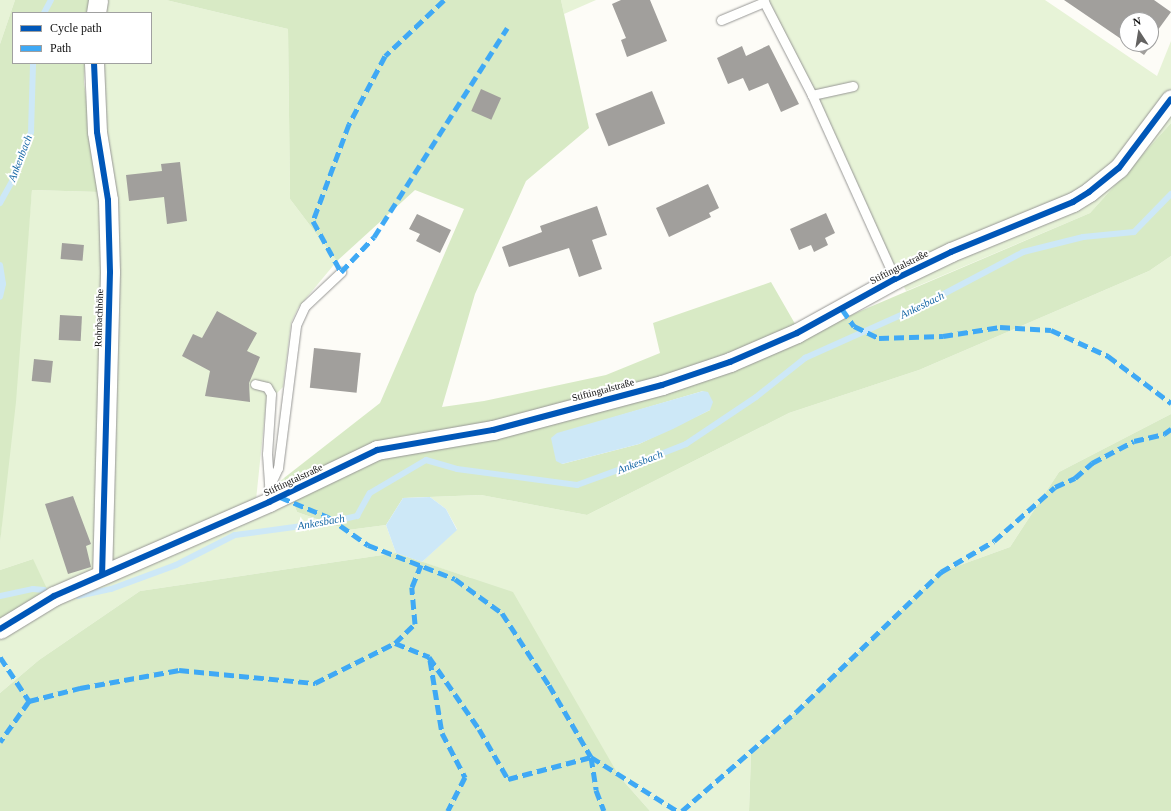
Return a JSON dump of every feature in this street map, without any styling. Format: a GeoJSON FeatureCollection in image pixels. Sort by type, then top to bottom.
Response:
{"type":"FeatureCollection","features":[{"type":"Feature","properties":{"kind":"street"},"geometry":{"type":"LineString","coordinates":[[96,12],[98,0]]}},
{"type":"Feature","properties":{"kind":"street","name":"Rohrbachhöhe"},"geometry":{"type":"LineString","coordinates":[[94,64],[97,132],[108,200],[110,272],[102,574]]}},
{"type":"Feature","properties":{"kind":"street","name":"Stiftingtalstraße"},"geometry":{"type":"LineString","coordinates":[[0,629],[54,596],[269,495],[377,450],[493,430],[662,385],[730,362],[797,334],[895,279],[951,252],[1073,202],[1089,192],[1119,168],[1171,99]]}},
{"type":"Feature","properties":{"kind":"lane"},"geometry":{"type":"LineString","coordinates":[[721,20],[764,2],[812,95],[895,279]]}},
{"type":"Feature","properties":{"kind":"lane"},"geometry":{"type":"LineString","coordinates":[[812,95],[853,86]]}},
{"type":"Feature","properties":{"kind":"lane"},"geometry":{"type":"LineString","coordinates":[[269,495],[278,468],[296,325],[305,306],[341,272]]}},
{"type":"Feature","properties":{"kind":"lane"},"geometry":{"type":"LineString","coordinates":[[255,384],[267,387],[271,394],[267,454],[269,495]]}},
{"type":"Feature","properties":{"kind":"green space"},"geometry":{"type":"Polygon","coordinates":[[[0,0],[15,0],[0,44],[0,0]]]}},
{"type":"Feature","properties":{"kind":"green space"},"geometry":{"type":"Polygon","coordinates":[[[15,0],[90,0],[89,12],[12,12],[12,64],[85,64],[84,82],[99,192],[32,190],[16,402],[0,543],[0,44],[15,0]]]}},
{"type":"Feature","properties":{"kind":"green space"},"geometry":{"type":"Polygon","coordinates":[[[104,0],[166,0],[288,29],[290,199],[337,261],[298,308],[291,323],[283,387],[266,404],[256,500],[284,478],[297,512],[348,530],[386,525],[396,553],[140,591],[39,660],[0,693],[0,621],[33,559],[0,570],[0,543],[32,190],[99,192],[106,138],[100,64],[152,64],[152,12],[103,12],[104,0]]]}},
{"type":"Feature","properties":{"kind":"green space"},"geometry":{"type":"Polygon","coordinates":[[[166,0],[561,0],[589,128],[526,181],[475,294],[442,407],[484,401],[606,375],[660,353],[653,323],[771,282],[802,336],[1090,213],[1171,123],[1171,256],[1149,271],[919,370],[789,413],[587,515],[481,495],[403,498],[386,525],[348,530],[297,512],[284,478],[380,403],[464,209],[415,190],[337,261],[290,199],[288,29],[166,0]],[[703,391],[557,434],[562,464],[639,444],[710,410],[703,391]]]}},
{"type":"Feature","properties":{"kind":"green space"},"geometry":{"type":"Polygon","coordinates":[[[561,0],[596,0],[564,14],[561,0]]]}},
{"type":"Feature","properties":{"kind":"green space"},"geometry":{"type":"Polygon","coordinates":[[[769,0],[1045,0],[1119,50],[1119,52],[1122,52],[1157,76],[1171,41],[1171,123],[1090,213],[906,291],[769,0]]]}},
{"type":"Feature","properties":{"kind":"green space"},"geometry":{"type":"Polygon","coordinates":[[[1171,256],[1171,414],[1059,472],[1010,547],[941,572],[751,753],[749,811],[650,811],[619,776],[471,578],[422,562],[457,529],[446,509],[430,497],[481,495],[587,515],[789,413],[919,370],[1149,271],[1171,256]]]}},
{"type":"Feature","properties":{"kind":"green space"},"geometry":{"type":"Polygon","coordinates":[[[1171,414],[1171,811],[749,811],[751,754],[941,572],[1010,547],[1059,472],[1171,414]]]}},
{"type":"Feature","properties":{"kind":"green space"},"geometry":{"type":"Polygon","coordinates":[[[396,553],[513,592],[619,776],[650,811],[0,811],[0,693],[39,660],[140,591],[396,553]]]}},
{"type":"Feature","properties":{"kind":"green space"},"geometry":{"type":"Polygon","coordinates":[[[33,559],[48,591],[0,621],[0,570],[33,559]]]}},
{"type":"Feature","properties":{"kind":"water"},"geometry":{"type":"Polygon","coordinates":[[[703,391],[708,392],[713,402],[710,410],[673,429],[639,444],[562,464],[556,461],[551,438],[557,433],[703,391]]]}},
{"type":"Feature","properties":{"kind":"water"},"geometry":{"type":"Polygon","coordinates":[[[430,497],[446,509],[457,530],[422,562],[396,553],[386,525],[403,498],[430,497]]]}},
{"type":"Feature","properties":{"kind":"building"},"geometry":{"type":"Polygon","coordinates":[[[621,0],[650,0],[667,41],[627,57],[621,40],[626,38],[612,4],[621,0]]]}},
{"type":"Feature","properties":{"kind":"building"},"geometry":{"type":"Polygon","coordinates":[[[1064,0],[1154,0],[1171,12],[1159,28],[1159,12],[1119,12],[1119,38],[1064,0]]]}},
{"type":"Feature","properties":{"kind":"building"},"geometry":{"type":"Polygon","coordinates":[[[769,45],[799,104],[781,112],[768,83],[749,91],[743,78],[728,84],[717,58],[742,46],[746,56],[769,45]]]}},
{"type":"Feature","properties":{"kind":"building"},"geometry":{"type":"Polygon","coordinates":[[[481,89],[501,98],[491,120],[471,111],[481,89]]]}},
{"type":"Feature","properties":{"kind":"building"},"geometry":{"type":"Polygon","coordinates":[[[652,91],[665,123],[609,146],[595,114],[652,91]]]}},
{"type":"Feature","properties":{"kind":"building"},"geometry":{"type":"Polygon","coordinates":[[[180,162],[187,221],[167,224],[164,197],[129,201],[126,175],[162,171],[161,164],[180,162]]]}},
{"type":"Feature","properties":{"kind":"building"},"geometry":{"type":"Polygon","coordinates":[[[708,184],[719,208],[709,213],[711,217],[669,237],[656,208],[708,184]]]}},
{"type":"Feature","properties":{"kind":"building"},"geometry":{"type":"Polygon","coordinates":[[[597,206],[607,235],[592,240],[602,269],[579,277],[569,248],[509,267],[502,247],[542,232],[540,226],[597,206]]]}},
{"type":"Feature","properties":{"kind":"building"},"geometry":{"type":"Polygon","coordinates":[[[826,213],[835,233],[825,238],[828,245],[814,252],[811,245],[799,250],[790,229],[826,213]]]}},
{"type":"Feature","properties":{"kind":"building"},"geometry":{"type":"Polygon","coordinates":[[[417,214],[451,230],[440,253],[416,241],[420,234],[409,229],[417,214]]]}},
{"type":"Feature","properties":{"kind":"building"},"geometry":{"type":"Polygon","coordinates":[[[62,243],[84,245],[83,261],[61,259],[62,243]]]}},
{"type":"Feature","properties":{"kind":"building"},"geometry":{"type":"Polygon","coordinates":[[[217,311],[257,333],[247,351],[260,357],[249,383],[250,402],[205,396],[210,371],[182,356],[193,334],[202,338],[217,311]]]}},
{"type":"Feature","properties":{"kind":"building"},"geometry":{"type":"Polygon","coordinates":[[[60,315],[82,316],[81,341],[59,340],[60,315]]]}},
{"type":"Feature","properties":{"kind":"building"},"geometry":{"type":"Polygon","coordinates":[[[314,348],[361,353],[357,393],[310,388],[314,348]]]}},
{"type":"Feature","properties":{"kind":"building"},"geometry":{"type":"Polygon","coordinates":[[[34,359],[53,361],[51,383],[32,381],[34,359]]]}},
{"type":"Feature","properties":{"kind":"building"},"geometry":{"type":"Polygon","coordinates":[[[73,496],[91,544],[86,546],[91,567],[68,574],[45,504],[73,496]]]}},
{"type":"Feature","properties":{"kind":"waterway","name":"Ankenbach"},"geometry":{"type":"LineString","coordinates":[[45,12],[51,0]]}},
{"type":"Feature","properties":{"kind":"waterway","name":"Ankenbach"},"geometry":{"type":"LineString","coordinates":[[0,203],[12,181],[31,132],[33,64]]}},
{"type":"Feature","properties":{"kind":"waterway","name":"Ankesbach"},"geometry":{"type":"LineString","coordinates":[[78,596],[111,589],[176,565],[235,535],[331,522],[357,516],[370,493],[426,460],[457,469],[577,485],[648,459],[686,444],[756,397],[805,358],[917,308],[1023,252],[1083,237],[1134,232],[1171,194]]}},
{"type":"Feature","properties":{"kind":"waterway","name":"Ankenbach"},"geometry":{"type":"LineString","coordinates":[[0,265],[3,284],[0,297]]}},
{"type":"Feature","properties":{"kind":"waterway","name":"Ankesbach"},"geometry":{"type":"LineString","coordinates":[[0,596],[33,589],[44,590]]}},
{"type":"Feature","properties":{"kind":"marked path"},"geometry":{"type":"LineString","coordinates":[[444,0],[385,56],[349,124],[313,221],[341,272],[374,237],[507,28]]}},
{"type":"Feature","properties":{"kind":"marked path"},"geometry":{"type":"LineString","coordinates":[[842,309],[854,326],[879,338],[943,336],[1000,327],[1051,330],[1108,356],[1171,403]]}},
{"type":"Feature","properties":{"kind":"marked path"},"geometry":{"type":"LineString","coordinates":[[682,811],[796,712],[941,572],[994,541],[1055,487],[1075,478],[1092,463],[1134,441],[1164,434],[1171,429]]}},
{"type":"Feature","properties":{"kind":"marked path"},"geometry":{"type":"LineString","coordinates":[[280,497],[328,517],[368,545],[455,579],[502,613],[549,685],[591,757],[596,790],[604,811]]}},
{"type":"Feature","properties":{"kind":"marked path"},"geometry":{"type":"LineString","coordinates":[[395,643],[415,624],[412,587],[421,565]]}},
{"type":"Feature","properties":{"kind":"marked path"},"geometry":{"type":"LineString","coordinates":[[29,701],[80,688],[179,670],[315,683],[395,643],[429,657],[479,729],[508,779],[591,757],[677,811]]}},
{"type":"Feature","properties":{"kind":"marked path"},"geometry":{"type":"LineString","coordinates":[[0,657],[29,701],[0,742]]}},
{"type":"Feature","properties":{"kind":"marked path"},"geometry":{"type":"LineString","coordinates":[[430,660],[442,733],[465,777],[448,811]]}},
{"type":"Feature","properties":{"kind":"cycle path"},"geometry":{"type":"LineString","coordinates":[[94,64],[97,132],[108,200],[110,272],[102,574]]}},
{"type":"Feature","properties":{"kind":"cycle path"},"geometry":{"type":"LineString","coordinates":[[0,629],[54,596],[269,502],[377,450],[493,430],[662,385],[730,362],[797,333],[895,279],[951,252],[1073,202],[1089,192],[1119,168],[1171,99]]}}]}
